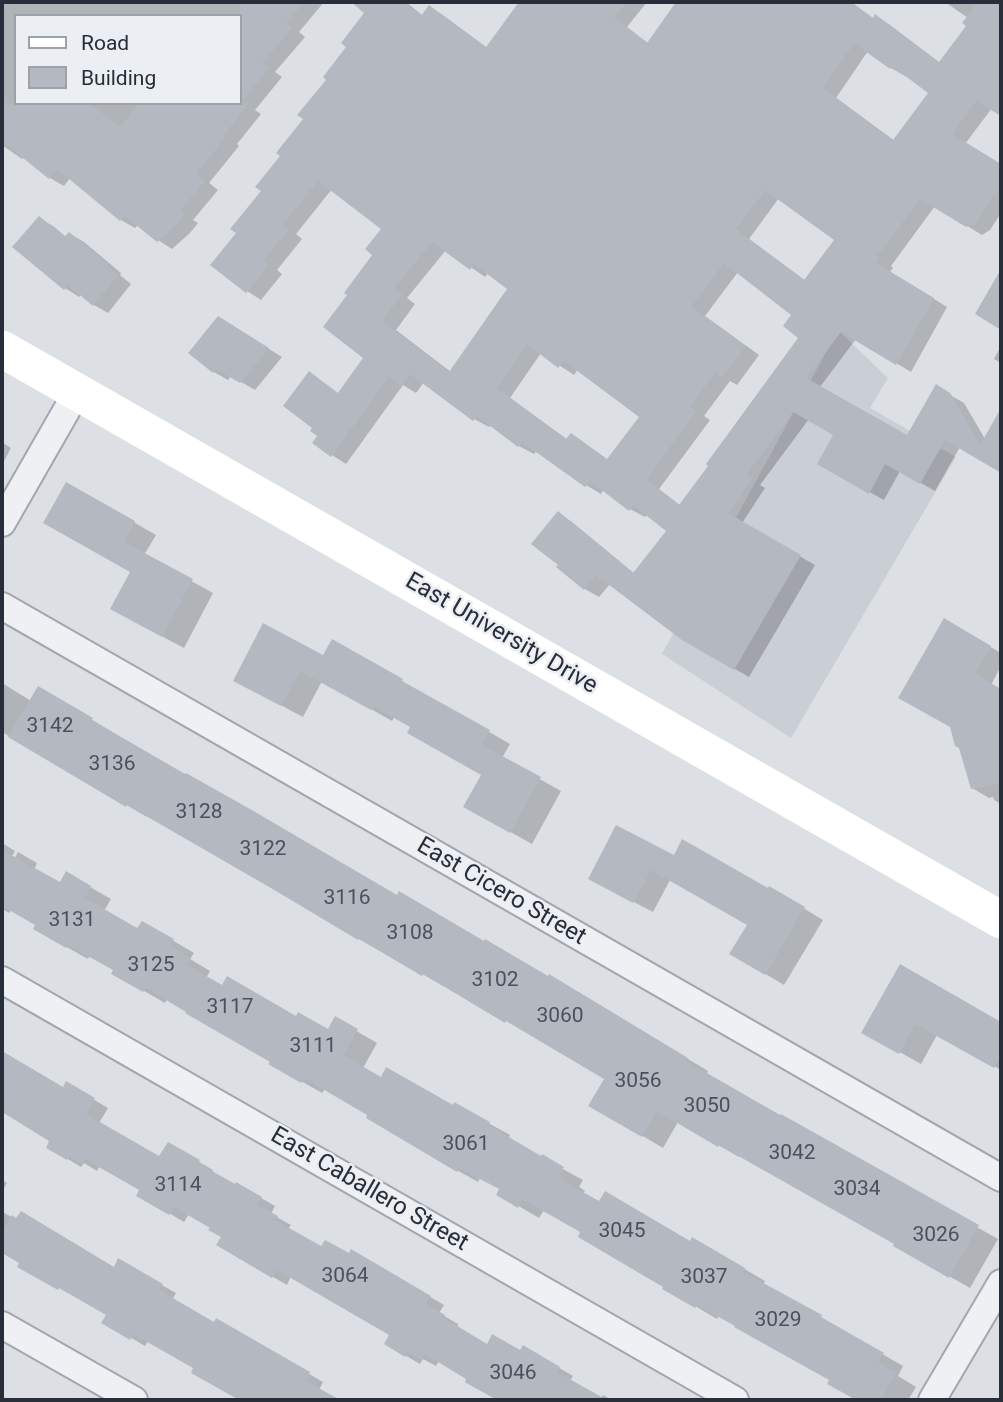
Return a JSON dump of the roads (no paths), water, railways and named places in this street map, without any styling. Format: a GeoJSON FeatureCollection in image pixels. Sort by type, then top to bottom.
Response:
{"type":"FeatureCollection","features":[{"type":"Feature","properties":{"kind":"main road","name":"East University Drive"},"geometry":{"type":"LineString","coordinates":[[2,349],[1001,920]]}},
{"type":"Feature","properties":{"kind":"street"},"geometry":{"type":"LineString","coordinates":[[2,523],[77,391]]}},
{"type":"Feature","properties":{"kind":"street","name":"East Cicero Street"},"geometry":{"type":"LineString","coordinates":[[2,606],[1001,1178]]}},
{"type":"Feature","properties":{"kind":"street","name":"East Caballero Street"},"geometry":{"type":"LineString","coordinates":[[2,980],[735,1400]]}},
{"type":"Feature","properties":{"kind":"street"},"geometry":{"type":"LineString","coordinates":[[932,1400],[1001,1283]]}},
{"type":"Feature","properties":{"kind":"street"},"geometry":{"type":"LineString","coordinates":[[2,1325],[134,1400]]}}]}
